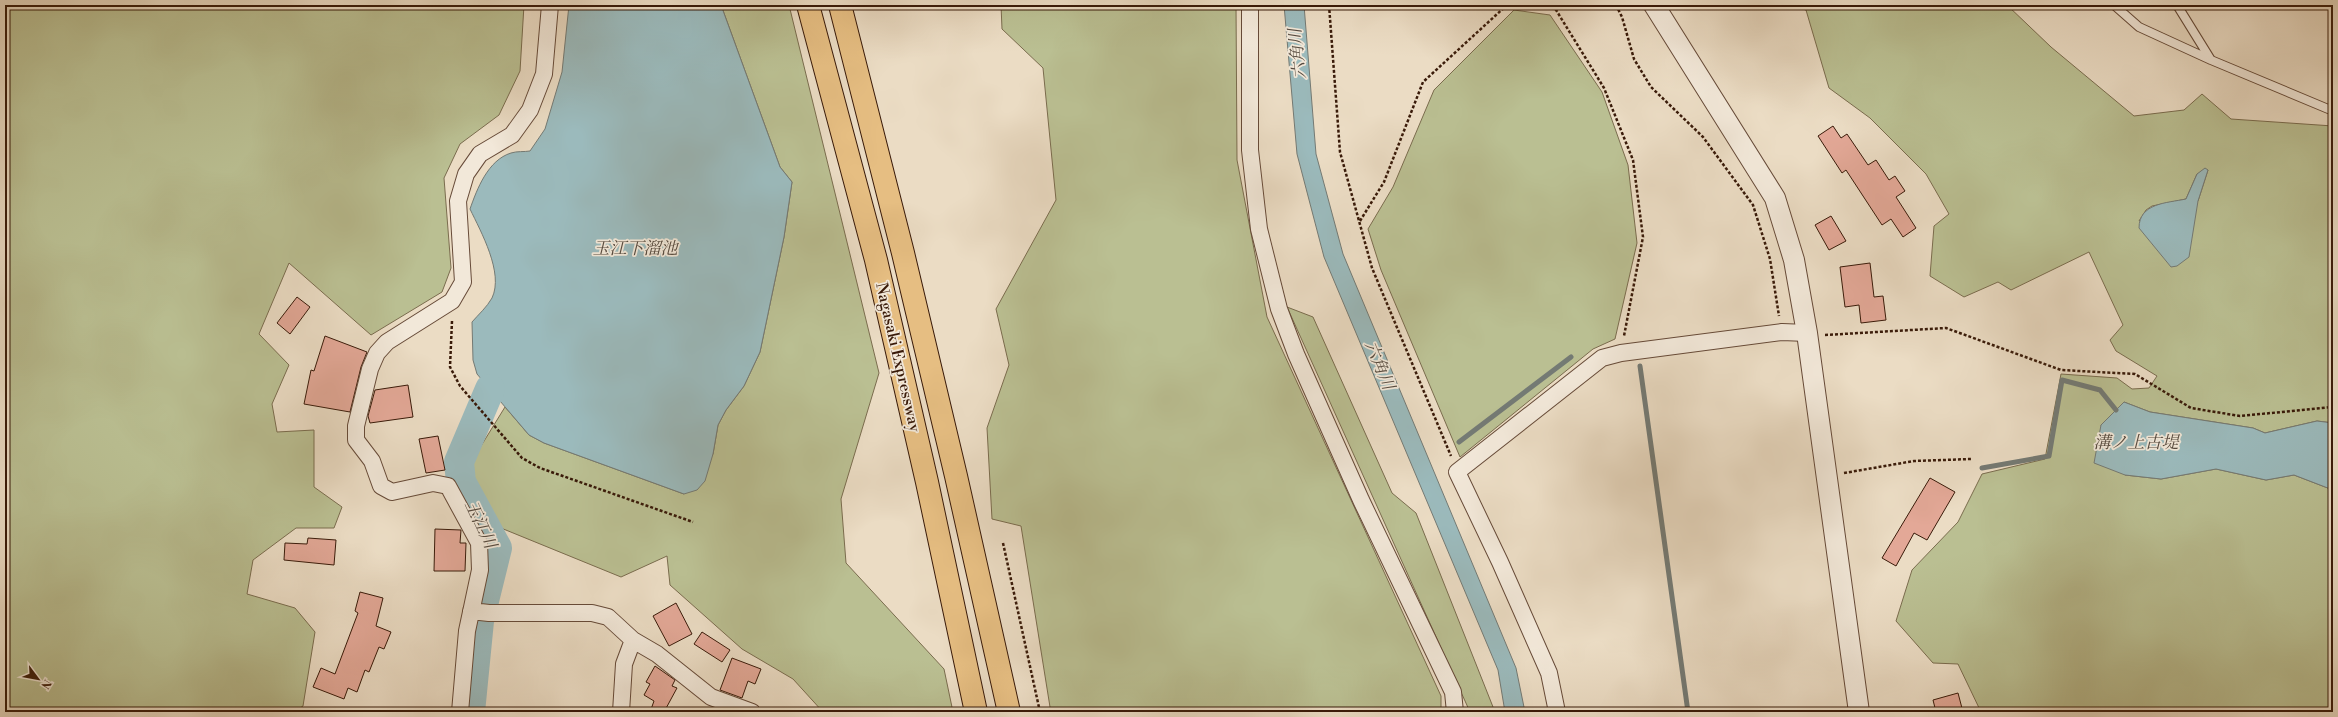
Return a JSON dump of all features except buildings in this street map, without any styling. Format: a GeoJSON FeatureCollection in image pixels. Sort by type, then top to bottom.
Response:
{"type":"FeatureCollection","features":[{"type":"Feature","properties":{"kind":"highway","name":"Nagasaki Expressway"},"geometry":{"type":"LineString","coordinates":[[808,5],[876,260],[928,482],[976,712]]}},
{"type":"Feature","properties":{"kind":"highway","name":"Nagasaki Expressway"},"geometry":{"type":"LineString","coordinates":[[840,5],[944,422],[1009,712]]}},
{"type":"Feature","properties":{"kind":"street"},"geometry":{"type":"LineString","coordinates":[[460,712],[467,631],[480,570],[479,543],[448,486],[433,483],[392,492],[381,486],[372,461],[356,440],[356,426],[370,369],[377,353],[387,342],[452,301],[463,282],[458,201],[466,174],[480,154],[512,135],[530,110],[544,74],[550,5]]}},
{"type":"Feature","properties":{"kind":"street"},"geometry":{"type":"LineString","coordinates":[[1250,5],[1250,150],[1259,229],[1279,309],[1296,354],[1361,500],[1453,692],[1455,712]]}},
{"type":"Feature","properties":{"kind":"street"},"geometry":{"type":"LineString","coordinates":[[1654,5],[1775,198],[1794,260],[1806,333],[1859,712]]}},
{"type":"Feature","properties":{"kind":"street"},"geometry":{"type":"LineString","coordinates":[[1557,712],[1549,673],[1500,562],[1457,472],[1602,358],[1621,353],[1782,332],[1806,333]]}},
{"type":"Feature","properties":{"kind":"street"},"geometry":{"type":"LineString","coordinates":[[471,611],[489,613],[592,613],[608,617],[633,640],[657,654],[711,697],[752,712]]}},
{"type":"Feature","properties":{"kind":"street"},"geometry":{"type":"LineString","coordinates":[[621,712],[624,664],[633,640]]}},
{"type":"Feature","properties":{"kind":"lane"},"geometry":{"type":"LineString","coordinates":[[2114,5],[2139,27],[2211,60],[2333,111]]}},
{"type":"Feature","properties":{"kind":"lane"},"geometry":{"type":"LineString","coordinates":[[2177,5],[2211,60]]}},
{"type":"Feature","properties":{"kind":"path"},"geometry":{"type":"LineString","coordinates":[[1329,5],[1340,152],[1372,268],[1457,472]]}},
{"type":"Feature","properties":{"kind":"path"},"geometry":{"type":"LineString","coordinates":[[1360,222],[1384,182],[1423,82],[1507,5]]}},
{"type":"Feature","properties":{"kind":"path"},"geometry":{"type":"LineString","coordinates":[[1553,5],[1604,88],[1633,160],[1643,237],[1621,353]]}},
{"type":"Feature","properties":{"kind":"path"},"geometry":{"type":"LineString","coordinates":[[1616,5],[1622,17],[1634,59],[1651,87],[1703,137],[1753,205],[1770,259],[1782,332]]}},
{"type":"Feature","properties":{"kind":"path"},"geometry":{"type":"LineString","coordinates":[[452,301],[450,368],[460,386],[522,458],[540,468],[693,522]]}},
{"type":"Feature","properties":{"kind":"path"},"geometry":{"type":"LineString","coordinates":[[1806,333],[1823,335],[1946,328],[2061,370],[2135,374],[2191,408],[2240,416],[2333,407]]}},
{"type":"Feature","properties":{"kind":"path"},"geometry":{"type":"LineString","coordinates":[[1826,476],[1914,461],[1971,459]]}},
{"type":"Feature","properties":{"kind":"path"},"geometry":{"type":"LineString","coordinates":[[1003,543],[1040,712]]}},
{"type":"Feature","properties":{"kind":"green space"},"geometry":{"type":"Polygon","coordinates":[[[5,5],[524,5],[520,71],[499,115],[460,144],[444,178],[451,268],[442,292],[371,335],[289,263],[259,334],[289,365],[272,404],[277,432],[314,430],[314,487],[342,507],[334,528],[296,528],[253,560],[247,594],[295,608],[315,632],[303,706],[294,712],[12,712],[5,709],[5,5]]]}},
{"type":"Feature","properties":{"kind":"green space"},"geometry":{"type":"Polygon","coordinates":[[[721,5],[789,5],[879,373],[841,499],[846,563],[944,669],[953,712],[823,712],[793,679],[742,649],[670,585],[667,556],[621,577],[496,526],[470,479],[473,459],[505,407],[529,435],[544,443],[684,494],[713,454],[718,425],[726,410],[744,386],[760,352],[784,237],[792,182],[780,167],[721,5]]]}},
{"type":"Feature","properties":{"kind":"green space"},"geometry":{"type":"Polygon","coordinates":[[[1001,5],[1236,5],[1237,160],[1267,317],[1441,696],[1441,712],[1045,712],[1050,707],[1021,526],[992,519],[987,428],[1009,365],[996,309],[1056,200],[1043,68],[1002,29],[1001,5]]]}},
{"type":"Feature","properties":{"kind":"green space"},"geometry":{"type":"Polygon","coordinates":[[[1788,5],[2007,5],[2051,47],[2134,116],[2184,110],[2202,94],[2231,119],[2333,126],[2333,423],[2317,421],[2265,433],[2253,428],[2150,412],[2124,402],[2101,425],[2125,475],[2161,479],[2216,469],[2266,480],[2294,475],[2333,490],[2333,712],[1981,712],[1958,664],[1933,663],[1896,621],[1912,570],[1958,522],[1982,474],[2045,459],[2061,374],[2117,378],[2132,389],[2149,388],[2157,376],[2116,351],[2110,340],[2123,325],[2089,252],[2011,290],[1998,282],[1964,297],[1930,276],[1934,226],[1949,214],[1926,174],[1870,118],[1829,88],[1806,10],[1788,5]],[[2208,170],[2197,174],[2186,199],[2152,206],[2146,210],[2139,221],[2198,201],[2208,170]]]}},
{"type":"Feature","properties":{"kind":"green space"},"geometry":{"type":"Polygon","coordinates":[[[1514,10],[1550,15],[1602,92],[1628,165],[1637,243],[1615,339],[1593,349],[1460,457],[1381,270],[1368,229],[1393,187],[1434,90],[1514,10]]]}},
{"type":"Feature","properties":{"kind":"green space"},"geometry":{"type":"Polygon","coordinates":[[[1287,307],[1313,317],[1392,493],[1416,513],[1495,712],[1470,712],[1287,307]]]}},
{"type":"Feature","properties":{"kind":"water","name":"玉江下溜池"},"geometry":{"type":"Polygon","coordinates":[[[569,5],[721,5],[780,167],[792,182],[784,237],[760,352],[744,386],[726,410],[718,425],[713,454],[705,481],[697,490],[684,494],[544,443],[529,435],[477,374],[473,360],[472,322],[492,298],[495,288],[495,277],[490,253],[470,209],[484,176],[496,162],[511,153],[530,151],[545,129],[562,72],[569,5]]]}},
{"type":"Feature","properties":{"kind":"water","name":"六角川"},"geometry":{"type":"Polygon","coordinates":[[[1284,5],[1304,5],[1316,154],[1343,254],[1516,668],[1525,712],[1505,712],[1498,670],[1324,257],[1297,154],[1284,5]]]}},
{"type":"Feature","properties":{"kind":"water"},"geometry":{"type":"Polygon","coordinates":[[[2205,168],[2208,170],[2198,201],[2189,257],[2177,266],[2171,267],[2139,228],[2140,220],[2144,213],[2155,206],[2186,199],[2197,174],[2205,168]]]}},
{"type":"Feature","properties":{"kind":"water","name":"溝ノ上古堤"},"geometry":{"type":"Polygon","coordinates":[[[2124,402],[2150,412],[2253,428],[2265,433],[2317,421],[2333,423],[2333,490],[2294,475],[2266,480],[2216,469],[2161,479],[2125,475],[2094,463],[2101,425],[2124,402]]]}},
{"type":"Feature","properties":{"kind":"waterway"},"geometry":{"type":"LineString","coordinates":[[1459,442],[1571,357]]}},
{"type":"Feature","properties":{"kind":"waterway"},"geometry":{"type":"LineString","coordinates":[[1640,366],[1688,712]]}},
{"type":"Feature","properties":{"kind":"waterway"},"geometry":{"type":"LineString","coordinates":[[1982,468],[2049,456],[2062,380],[2100,390],[2116,410]]}},
{"type":"Feature","properties":{"kind":"waterway","name":"玉江川"},"geometry":{"type":"LineString","coordinates":[[470,712],[479,621],[497,548],[461,482],[459,462],[490,389]]}}]}
